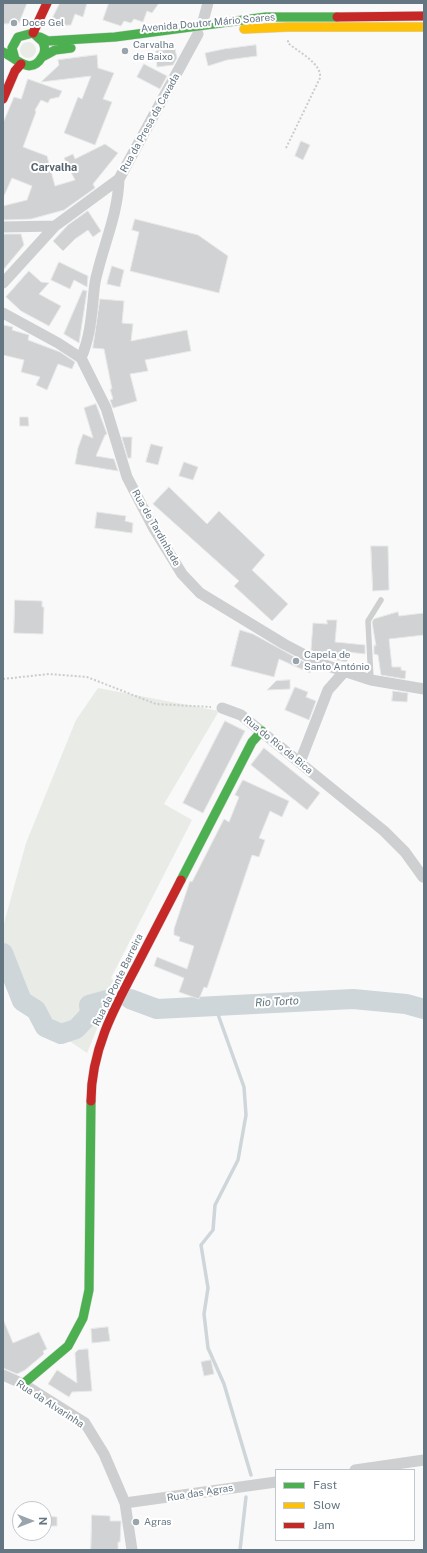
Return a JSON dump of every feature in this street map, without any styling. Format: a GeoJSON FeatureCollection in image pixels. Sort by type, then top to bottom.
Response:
{"type":"FeatureCollection","features":[{"type":"Feature","properties":{"kind":"main road"},"geometry":{"type":"LineString","coordinates":[[37,35],[47,3]]}},
{"type":"Feature","properties":{"kind":"main road","name":"Avenida Doutor Mário Soares"},"geometry":{"type":"LineString","coordinates":[[44,56],[55,50],[200,29],[266,17],[424,16]]}},
{"type":"Feature","properties":{"kind":"main road","name":"Avenida Doutor Mário Soares"},"geometry":{"type":"LineString","coordinates":[[37,35],[48,41],[55,41],[200,29],[288,27],[424,27]]}},
{"type":"Feature","properties":{"kind":"main road"},"geometry":{"type":"LineString","coordinates":[[3,43],[24,33],[37,35],[45,46],[44,56],[33,65],[18,61],[10,54],[3,52]]}},
{"type":"Feature","properties":{"kind":"main road"},"geometry":{"type":"LineString","coordinates":[[3,99],[18,61],[12,48],[15,38]]}},
{"type":"Feature","properties":{"kind":"main road","name":"Rua da Ponte Barreira"},"geometry":{"type":"LineString","coordinates":[[23,1384],[68,1346],[83,1318],[89,1290],[91,1088],[97,1052],[109,1018],[252,742],[262,731]]}},
{"type":"Feature","properties":{"kind":"street","name":"Rua da Presa da Cavada"},"geometry":{"type":"LineString","coordinates":[[3,283],[55,226],[119,179],[200,29],[208,3]]}},
{"type":"Feature","properties":{"kind":"street"},"geometry":{"type":"LineString","coordinates":[[3,313],[58,343],[81,358],[92,321],[96,275],[108,240],[118,197],[119,179]]}},
{"type":"Feature","properties":{"kind":"street"},"geometry":{"type":"LineString","coordinates":[[3,227],[55,226]]}},
{"type":"Feature","properties":{"kind":"street","name":"Rua de Tardinhade"},"geometry":{"type":"LineString","coordinates":[[81,358],[106,408],[127,477],[153,527],[182,574],[200,593],[284,644],[322,664],[371,680],[424,689]]}},
{"type":"Feature","properties":{"kind":"street"},"geometry":{"type":"LineString","coordinates":[[300,762],[328,690],[344,672]]}},
{"type":"Feature","properties":{"kind":"street","name":"Rua do Rio da Bica"},"geometry":{"type":"LineString","coordinates":[[222,708],[241,715],[384,831],[405,852],[423,877]]}},
{"type":"Feature","properties":{"kind":"street","name":"Rua da Alvarinha"},"geometry":{"type":"LineString","coordinates":[[3,1375],[23,1384],[84,1423],[104,1454],[124,1503],[132,1550]]}},
{"type":"Feature","properties":{"kind":"street"},"geometry":{"type":"LineString","coordinates":[[362,1469],[424,1460]]}},
{"type":"Feature","properties":{"kind":"street","name":"Rua das Agras"},"geometry":{"type":"LineString","coordinates":[[124,1503],[275,1482]]}},
{"type":"Feature","properties":{"kind":"lane"},"geometry":{"type":"LineString","coordinates":[[371,680],[368,621],[381,600]]}},
{"type":"Feature","properties":{"kind":"path"},"geometry":{"type":"LineString","coordinates":[[286,148],[320,78],[321,72],[318,66],[288,43],[288,27]]}},
{"type":"Feature","properties":{"kind":"path"},"geometry":{"type":"LineString","coordinates":[[3,679],[49,674],[86,677],[156,704],[222,708]]}},
{"type":"Feature","properties":{"kind":"shaded area"},"geometry":{"type":"Polygon","coordinates":[[[25,42],[31,42],[36,47],[34,56],[31,58],[25,58],[20,53],[20,47],[25,42]]]}},
{"type":"Feature","properties":{"kind":"shaded area"},"geometry":{"type":"Polygon","coordinates":[[[98,688],[219,711],[164,804],[192,820],[111,978],[116,983],[87,1053],[56,1032],[9,972],[3,946],[3,927],[26,843],[76,720],[98,688]]]}},
{"type":"Feature","properties":{"kind":"building"},"geometry":{"type":"Polygon","coordinates":[[[3,3],[27,3],[19,23],[3,24],[3,3]]]}},
{"type":"Feature","properties":{"kind":"building"},"geometry":{"type":"Polygon","coordinates":[[[60,3],[87,3],[83,17],[75,14],[71,25],[54,26],[50,23],[60,3]]]}},
{"type":"Feature","properties":{"kind":"building"},"geometry":{"type":"Polygon","coordinates":[[[109,3],[159,3],[152,13],[147,11],[143,22],[134,19],[131,23],[124,21],[121,26],[103,20],[109,3]]]}},
{"type":"Feature","properties":{"kind":"building"},"geometry":{"type":"Polygon","coordinates":[[[256,45],[257,56],[227,60],[208,66],[205,53],[256,45]]]}},
{"type":"Feature","properties":{"kind":"building"},"geometry":{"type":"Polygon","coordinates":[[[175,49],[177,58],[173,65],[157,67],[156,51],[175,49]]]}},
{"type":"Feature","properties":{"kind":"building"},"geometry":{"type":"Polygon","coordinates":[[[97,55],[98,68],[114,73],[103,99],[112,102],[95,145],[64,133],[78,97],[82,99],[91,76],[41,82],[59,65],[58,60],[97,55]]]}},
{"type":"Feature","properties":{"kind":"building"},"geometry":{"type":"Polygon","coordinates":[[[144,64],[167,76],[160,89],[137,77],[144,64]]]}},
{"type":"Feature","properties":{"kind":"building"},"geometry":{"type":"Polygon","coordinates":[[[28,79],[62,91],[59,97],[50,99],[48,103],[41,100],[35,110],[36,112],[23,147],[47,156],[55,186],[75,180],[64,158],[73,154],[75,159],[105,144],[118,153],[93,184],[95,188],[64,210],[31,219],[3,220],[3,206],[27,200],[32,186],[12,178],[3,198],[3,123],[14,97],[21,99],[28,79]]]}},
{"type":"Feature","properties":{"kind":"building"},"geometry":{"type":"Polygon","coordinates":[[[301,141],[310,145],[303,160],[295,156],[301,141]]]}},
{"type":"Feature","properties":{"kind":"building"},"geometry":{"type":"Polygon","coordinates":[[[88,211],[101,231],[93,237],[88,230],[75,239],[63,251],[53,241],[68,225],[88,211]]]}},
{"type":"Feature","properties":{"kind":"building"},"geometry":{"type":"Polygon","coordinates":[[[135,219],[198,235],[228,256],[219,293],[130,271],[139,232],[132,230],[135,219]]]}},
{"type":"Feature","properties":{"kind":"building"},"geometry":{"type":"Polygon","coordinates":[[[3,234],[21,234],[24,245],[3,270],[3,234]]]}},
{"type":"Feature","properties":{"kind":"building"},"geometry":{"type":"Polygon","coordinates":[[[59,262],[88,276],[87,287],[74,280],[70,289],[51,280],[59,262]]]}},
{"type":"Feature","properties":{"kind":"building"},"geometry":{"type":"Polygon","coordinates":[[[112,266],[124,270],[120,287],[107,284],[112,266]]]}},
{"type":"Feature","properties":{"kind":"building"},"geometry":{"type":"Polygon","coordinates":[[[29,271],[41,282],[49,283],[39,294],[61,306],[49,326],[21,311],[6,297],[29,271]]]}},
{"type":"Feature","properties":{"kind":"building"},"geometry":{"type":"Polygon","coordinates":[[[83,290],[87,291],[79,343],[64,334],[83,290]]]}},
{"type":"Feature","properties":{"kind":"building"},"geometry":{"type":"Polygon","coordinates":[[[100,299],[124,301],[122,323],[133,324],[131,341],[187,330],[191,351],[145,360],[148,371],[130,374],[137,401],[113,408],[110,400],[113,399],[110,389],[112,389],[104,349],[93,348],[100,299]]]}},
{"type":"Feature","properties":{"kind":"building"},"geometry":{"type":"Polygon","coordinates":[[[3,325],[13,327],[12,330],[29,335],[28,340],[60,352],[75,362],[72,369],[58,364],[47,390],[36,385],[40,377],[21,372],[24,360],[3,355],[3,325]]]}},
{"type":"Feature","properties":{"kind":"building"},"geometry":{"type":"Polygon","coordinates":[[[96,404],[107,434],[105,435],[96,456],[114,459],[118,471],[75,464],[78,448],[83,434],[93,438],[84,408],[96,404]]]}},
{"type":"Feature","properties":{"kind":"building"},"geometry":{"type":"Polygon","coordinates":[[[20,417],[28,417],[29,426],[20,426],[20,417]]]}},
{"type":"Feature","properties":{"kind":"building"},"geometry":{"type":"Polygon","coordinates":[[[122,437],[132,437],[131,458],[128,458],[122,437]]]}},
{"type":"Feature","properties":{"kind":"building"},"geometry":{"type":"Polygon","coordinates":[[[151,444],[163,447],[158,465],[146,462],[151,444]]]}},
{"type":"Feature","properties":{"kind":"building"},"geometry":{"type":"Polygon","coordinates":[[[184,462],[198,467],[193,480],[179,476],[184,462]]]}},
{"type":"Feature","properties":{"kind":"building"},"geometry":{"type":"Polygon","coordinates":[[[169,487],[207,524],[219,511],[265,555],[252,570],[288,604],[272,621],[234,586],[239,581],[153,504],[169,487]]]}},
{"type":"Feature","properties":{"kind":"building"},"geometry":{"type":"Polygon","coordinates":[[[97,512],[126,516],[125,521],[133,523],[132,533],[95,528],[97,512]]]}},
{"type":"Feature","properties":{"kind":"building"},"geometry":{"type":"Polygon","coordinates":[[[371,546],[388,546],[389,590],[373,591],[371,546]]]}},
{"type":"Feature","properties":{"kind":"building"},"geometry":{"type":"Polygon","coordinates":[[[15,600],[42,601],[42,607],[44,607],[43,634],[14,633],[15,600]]]}},
{"type":"Feature","properties":{"kind":"building"},"geometry":{"type":"Polygon","coordinates":[[[398,612],[399,616],[424,613],[424,635],[389,639],[392,667],[401,667],[401,670],[406,671],[405,679],[381,675],[378,655],[374,654],[374,645],[376,646],[372,622],[374,619],[398,612]]]}},
{"type":"Feature","properties":{"kind":"building"},"geometry":{"type":"Polygon","coordinates":[[[327,620],[337,620],[335,642],[365,645],[365,654],[348,652],[347,662],[325,658],[311,650],[313,623],[327,624],[327,620]]]}},
{"type":"Feature","properties":{"kind":"building"},"geometry":{"type":"Polygon","coordinates":[[[240,630],[253,634],[313,667],[310,673],[279,659],[274,677],[231,666],[240,630]]]}},
{"type":"Feature","properties":{"kind":"building"},"geometry":{"type":"Polygon","coordinates":[[[290,680],[290,689],[267,690],[276,681],[290,680]]]}},
{"type":"Feature","properties":{"kind":"building"},"geometry":{"type":"Polygon","coordinates":[[[295,687],[308,692],[306,697],[316,701],[309,720],[285,710],[295,687]]]}},
{"type":"Feature","properties":{"kind":"building"},"geometry":{"type":"Polygon","coordinates":[[[393,691],[408,693],[407,702],[392,701],[393,691]]]}},
{"type":"Feature","properties":{"kind":"building"},"geometry":{"type":"Polygon","coordinates":[[[225,721],[245,731],[203,813],[183,803],[225,721]]]}},
{"type":"Feature","properties":{"kind":"building"},"geometry":{"type":"Polygon","coordinates":[[[264,748],[320,793],[307,810],[251,765],[264,748]]]}},
{"type":"Feature","properties":{"kind":"building"},"geometry":{"type":"Polygon","coordinates":[[[243,780],[289,801],[282,817],[270,811],[259,838],[265,840],[259,857],[252,855],[207,988],[204,987],[199,999],[179,992],[184,978],[154,966],[157,957],[187,969],[194,946],[179,941],[180,937],[174,935],[174,929],[190,881],[192,882],[224,819],[229,822],[239,797],[235,795],[243,780]]]}},
{"type":"Feature","properties":{"kind":"building"},"geometry":{"type":"Polygon","coordinates":[[[3,1319],[13,1343],[39,1332],[47,1349],[43,1351],[44,1354],[25,1370],[17,1374],[3,1368],[3,1319]]]}},
{"type":"Feature","properties":{"kind":"building"},"geometry":{"type":"Polygon","coordinates":[[[108,1327],[110,1341],[92,1343],[91,1329],[108,1327]]]}},
{"type":"Feature","properties":{"kind":"building"},"geometry":{"type":"Polygon","coordinates":[[[88,1349],[92,1391],[72,1392],[69,1397],[48,1384],[57,1370],[77,1383],[75,1353],[78,1350],[88,1349]]]}},
{"type":"Feature","properties":{"kind":"building"},"geometry":{"type":"Polygon","coordinates":[[[211,1360],[214,1374],[204,1376],[201,1362],[211,1360]]]}},
{"type":"Feature","properties":{"kind":"building"},"geometry":{"type":"Polygon","coordinates":[[[92,1515],[110,1516],[110,1521],[121,1521],[118,1550],[91,1550],[92,1515]]]}},
{"type":"Feature","properties":{"kind":"building"},"geometry":{"type":"Polygon","coordinates":[[[52,1517],[57,1517],[57,1526],[52,1526],[52,1517]]]}},
{"type":"Feature","properties":{"kind":"waterway","name":"Rio Torto"},"geometry":{"type":"LineString","coordinates":[[3,953],[22,1001],[36,1010],[45,1027],[61,1034],[76,1029],[90,1014],[89,1005],[107,1000]]}},
{"type":"Feature","properties":{"kind":"waterway","name":"Rio Torto"},"geometry":{"type":"LineString","coordinates":[[130,999],[157,1009],[353,999],[406,1004],[424,1009]]}},
{"type":"Feature","properties":{"kind":"waterway"},"geometry":{"type":"LineString","coordinates":[[215,1006],[244,1087],[246,1115],[238,1160],[215,1205],[213,1230],[201,1245],[208,1288],[204,1314],[208,1348],[224,1384],[251,1475]]}},
{"type":"Feature","properties":{"kind":"waterway"},"geometry":{"type":"LineString","coordinates":[[240,1550],[246,1497]]}},
{"type":"Feature","properties":{"kind":"traffic: fast"},"geometry":{"type":"LineString","coordinates":[[40,37],[48,41],[115,37],[266,17],[337,17]]}},
{"type":"Feature","properties":{"kind":"traffic: fast"},"geometry":{"type":"LineString","coordinates":[[3,52],[22,64],[28,66],[33,65],[37,63],[45,51],[43,42],[33,33],[18,37],[12,48],[15,59]]}},
{"type":"Feature","properties":{"kind":"traffic: fast"},"geometry":{"type":"LineString","coordinates":[[44,56],[55,50],[71,48]]}},
{"type":"Feature","properties":{"kind":"traffic: fast"},"geometry":{"type":"LineString","coordinates":[[181,880],[252,742],[262,731]]}},
{"type":"Feature","properties":{"kind":"traffic: fast"},"geometry":{"type":"LineString","coordinates":[[23,1384],[68,1346],[83,1318],[89,1290],[91,1101]]}},
{"type":"Feature","properties":{"kind":"traffic: slow"},"geometry":{"type":"LineString","coordinates":[[244,29],[288,27],[424,27]]}},
{"type":"Feature","properties":{"kind":"traffic: jam"},"geometry":{"type":"LineString","coordinates":[[33,33],[47,3]]}},
{"type":"Feature","properties":{"kind":"traffic: jam"},"geometry":{"type":"LineString","coordinates":[[337,17],[424,16]]}},
{"type":"Feature","properties":{"kind":"traffic: jam"},"geometry":{"type":"LineString","coordinates":[[3,99],[15,71],[21,64]]}},
{"type":"Feature","properties":{"kind":"traffic: jam"},"geometry":{"type":"LineString","coordinates":[[91,1101],[95,1065],[105,1031],[119,999],[181,880]]}},
{"type":"Feature","properties":{"kind":"place","name":"Doce Gel"},"geometry":{"type":"Point","coordinates":[14,23]}},
{"type":"Feature","properties":{"kind":"place","name":"Carvalha de Baixo"},"geometry":{"type":"Point","coordinates":[125,51]}},
{"type":"Feature","properties":{"kind":"place","name":"Capela de Santo António"},"geometry":{"type":"Point","coordinates":[296,661]}},
{"type":"Feature","properties":{"kind":"place","name":"Agras"},"geometry":{"type":"Point","coordinates":[136,1522]}},
{"type":"Feature","properties":{"kind":"district","name":"Carvalha"},"geometry":{"type":"Point","coordinates":[54,168]}}]}
